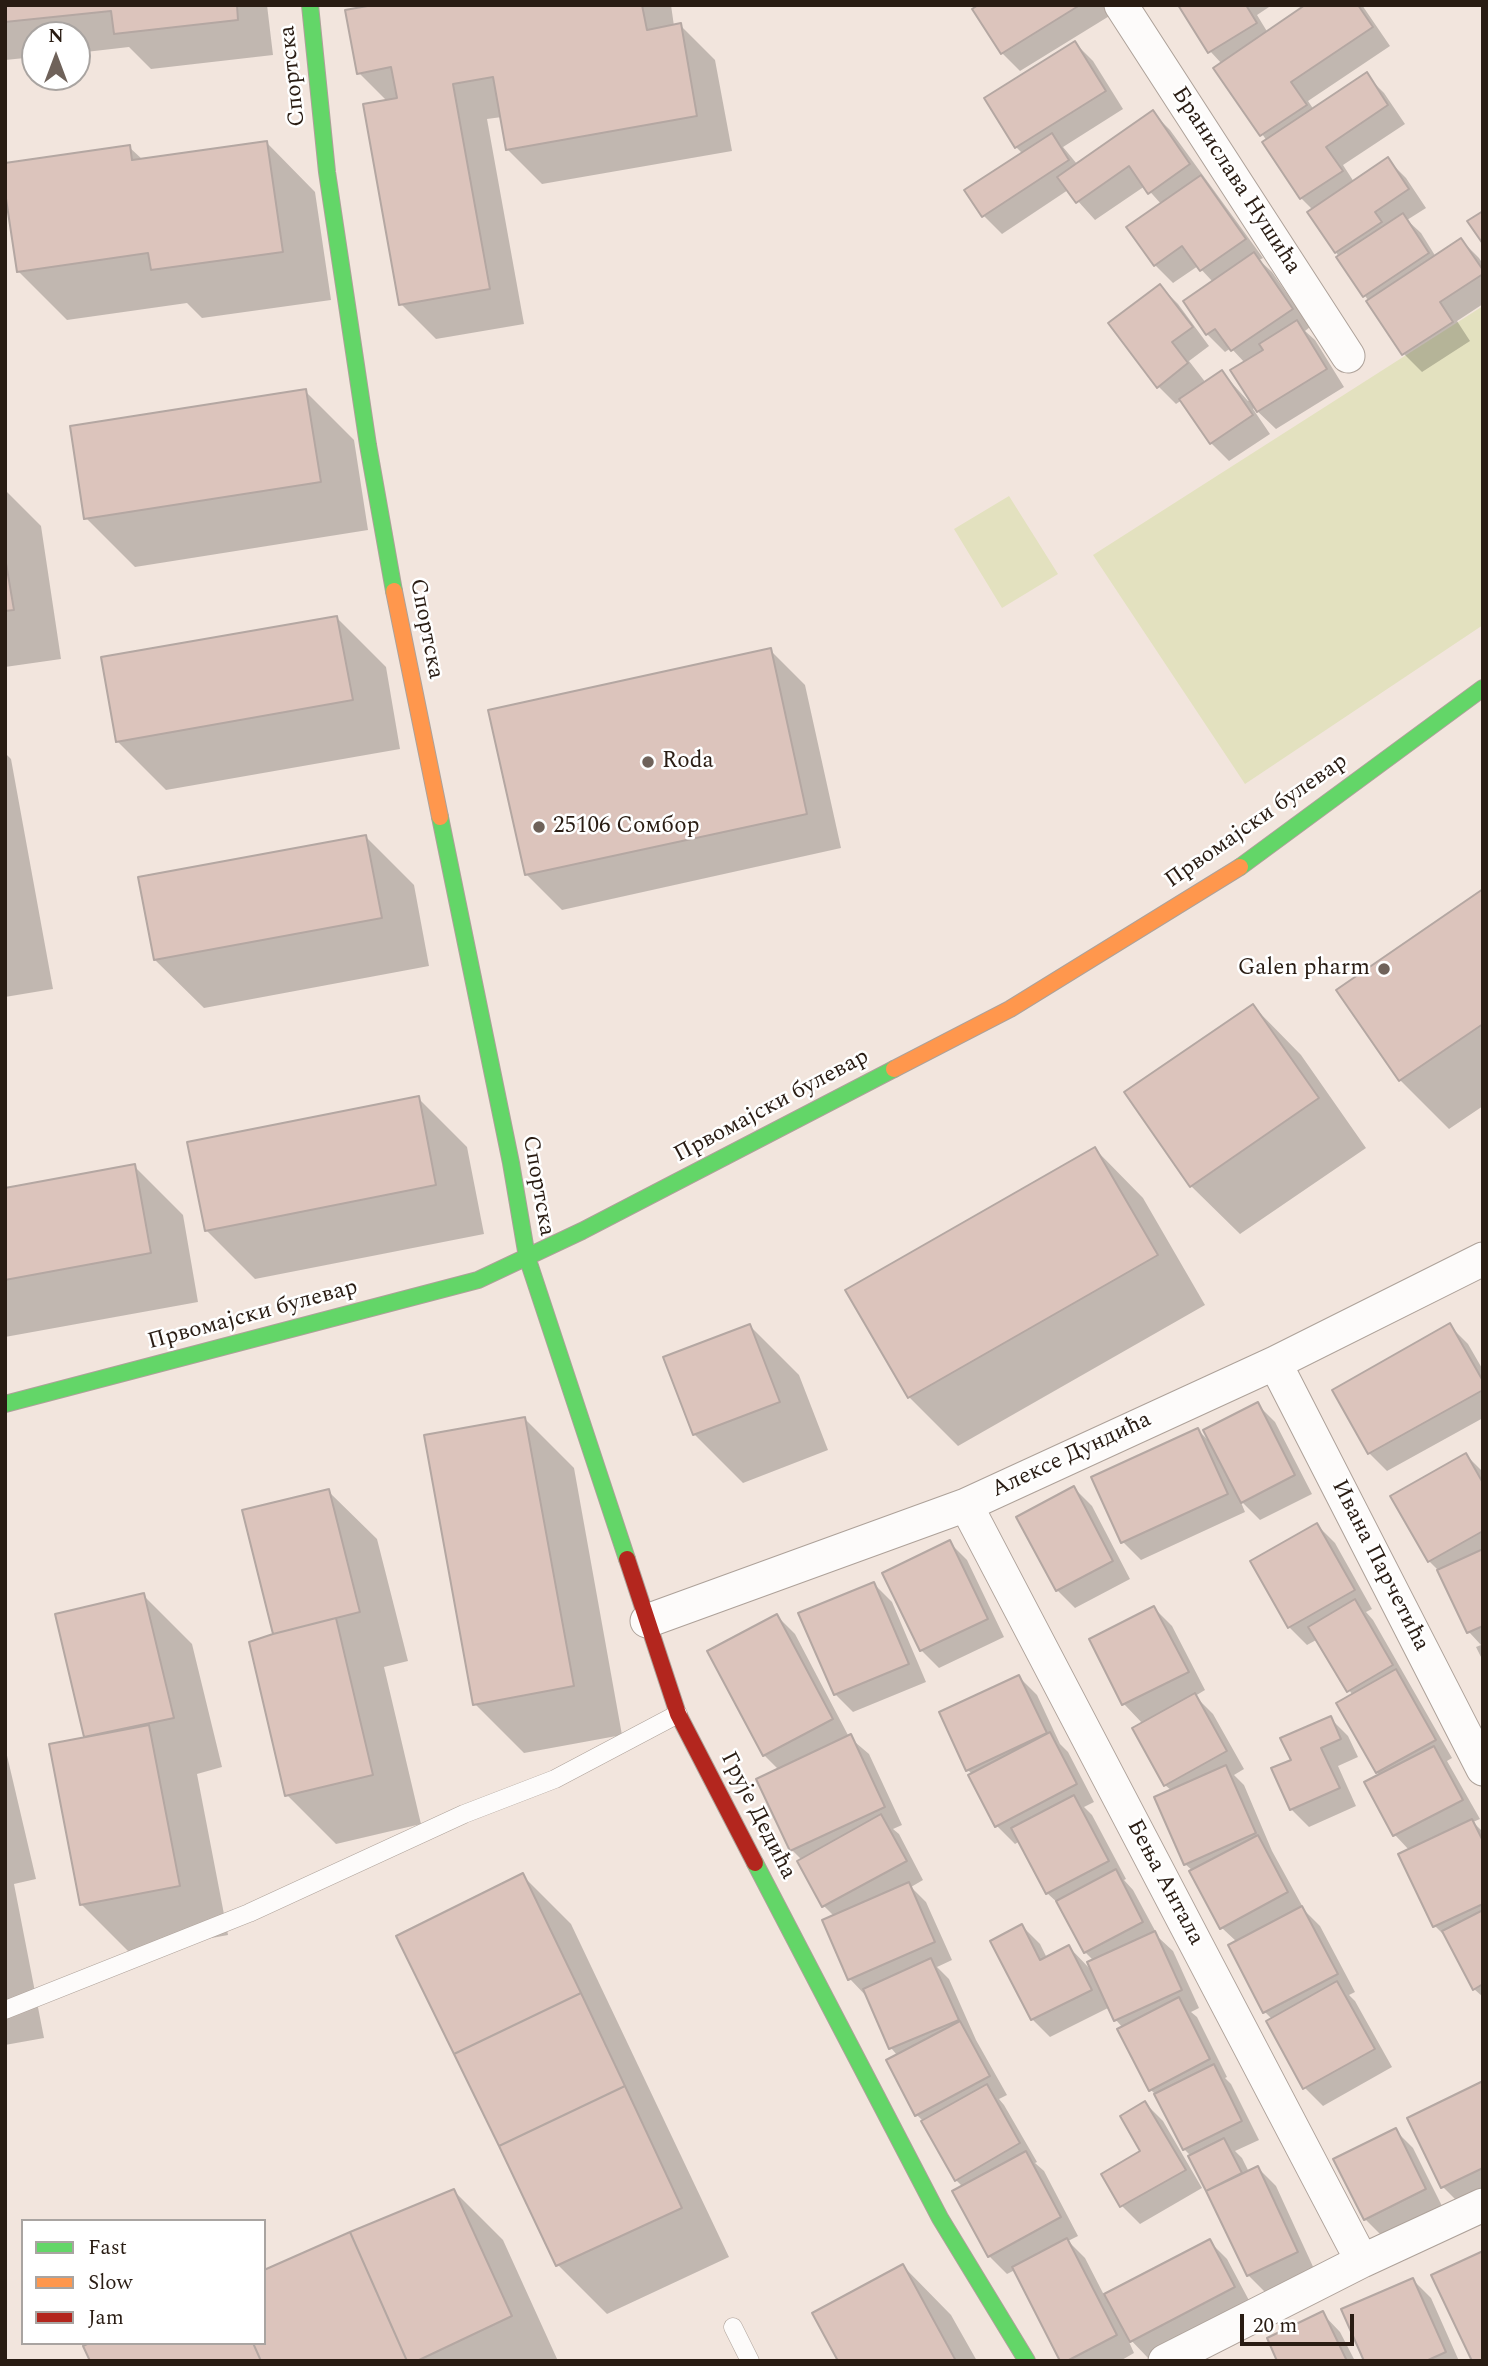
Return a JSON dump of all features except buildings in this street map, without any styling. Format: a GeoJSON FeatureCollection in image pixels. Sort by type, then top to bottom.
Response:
{"type":"FeatureCollection","features":[{"type":"Feature","properties":{"kind":"street","name":"Спортска"},"geometry":{"type":"LineString","coordinates":[[310,5],[327,172],[370,459],[395,597],[508,1151],[527,1257]]}},
{"type":"Feature","properties":{"kind":"street","name":"Бранислава Нушића"},"geometry":{"type":"LineString","coordinates":[[1121,5],[1348,356]]}},
{"type":"Feature","properties":{"kind":"street","name":"Првомајски булевар"},"geometry":{"type":"LineString","coordinates":[[5,1404],[478,1280],[527,1257],[1010,1009],[1235,871],[1483,688]]}},
{"type":"Feature","properties":{"kind":"street","name":"Грује Дедића"},"geometry":{"type":"LineString","coordinates":[[527,1257],[678,1714],[940,2218],[1027,2361]]}},
{"type":"Feature","properties":{"kind":"street","name":"Алексе Дундића"},"geometry":{"type":"LineString","coordinates":[[647,1621],[966,1505],[1275,1363],[1483,1259]]}},
{"type":"Feature","properties":{"kind":"street","name":"Ивана Парчетића"},"geometry":{"type":"LineString","coordinates":[[1275,1363],[1483,1769]]}},
{"type":"Feature","properties":{"kind":"street","name":"Бења Антала"},"geometry":{"type":"LineString","coordinates":[[966,1505],[1362,2261]]}},
{"type":"Feature","properties":{"kind":"street"},"geometry":{"type":"LineString","coordinates":[[1165,2361],[1362,2261],[1483,2204]]}},
{"type":"Feature","properties":{"kind":"lane"},"geometry":{"type":"LineString","coordinates":[[5,2010],[249,1913],[464,1814],[555,1779],[678,1714]]}},
{"type":"Feature","properties":{"kind":"lane"},"geometry":{"type":"LineString","coordinates":[[733,2327],[750,2361]]}},
{"type":"Feature","properties":{"kind":"shaded area"},"geometry":{"type":"Polygon","coordinates":[[[1483,306],[1483,625],[1245,784],[1093,555],[1483,306]]]}},
{"type":"Feature","properties":{"kind":"shaded area"},"geometry":{"type":"Polygon","coordinates":[[[1009,496],[1058,574],[1002,608],[954,529],[1009,496]]]}},
{"type":"Feature","properties":{"kind":"traffic: fast"},"geometry":{"type":"LineString","coordinates":[[310,5],[327,172],[368,445],[394,591]]}},
{"type":"Feature","properties":{"kind":"traffic: fast"},"geometry":{"type":"LineString","coordinates":[[1240,867],[1483,688]]}},
{"type":"Feature","properties":{"kind":"traffic: fast"},"geometry":{"type":"LineString","coordinates":[[440,817],[511,1163],[527,1257],[627,1559]]}},
{"type":"Feature","properties":{"kind":"traffic: fast"},"geometry":{"type":"LineString","coordinates":[[5,1404],[478,1280],[582,1231],[894,1069]]}},
{"type":"Feature","properties":{"kind":"traffic: fast"},"geometry":{"type":"LineString","coordinates":[[755,1863],[940,2218],[1027,2361]]}},
{"type":"Feature","properties":{"kind":"traffic: slow"},"geometry":{"type":"LineString","coordinates":[[394,591],[440,817]]}},
{"type":"Feature","properties":{"kind":"traffic: slow"},"geometry":{"type":"LineString","coordinates":[[894,1069],[1010,1009],[1240,867]]}},
{"type":"Feature","properties":{"kind":"traffic: jam"},"geometry":{"type":"LineString","coordinates":[[627,1559],[678,1714],[755,1863]]}},
{"type":"Feature","properties":{"kind":"place","name":"Roda"},"geometry":{"type":"Point","coordinates":[648,762]}},
{"type":"Feature","properties":{"kind":"place","name":"25106 Сомбор"},"geometry":{"type":"Point","coordinates":[539,827]}},
{"type":"Feature","properties":{"kind":"place","name":"Galen pharm"},"geometry":{"type":"Point","coordinates":[1384,969]}}]}
